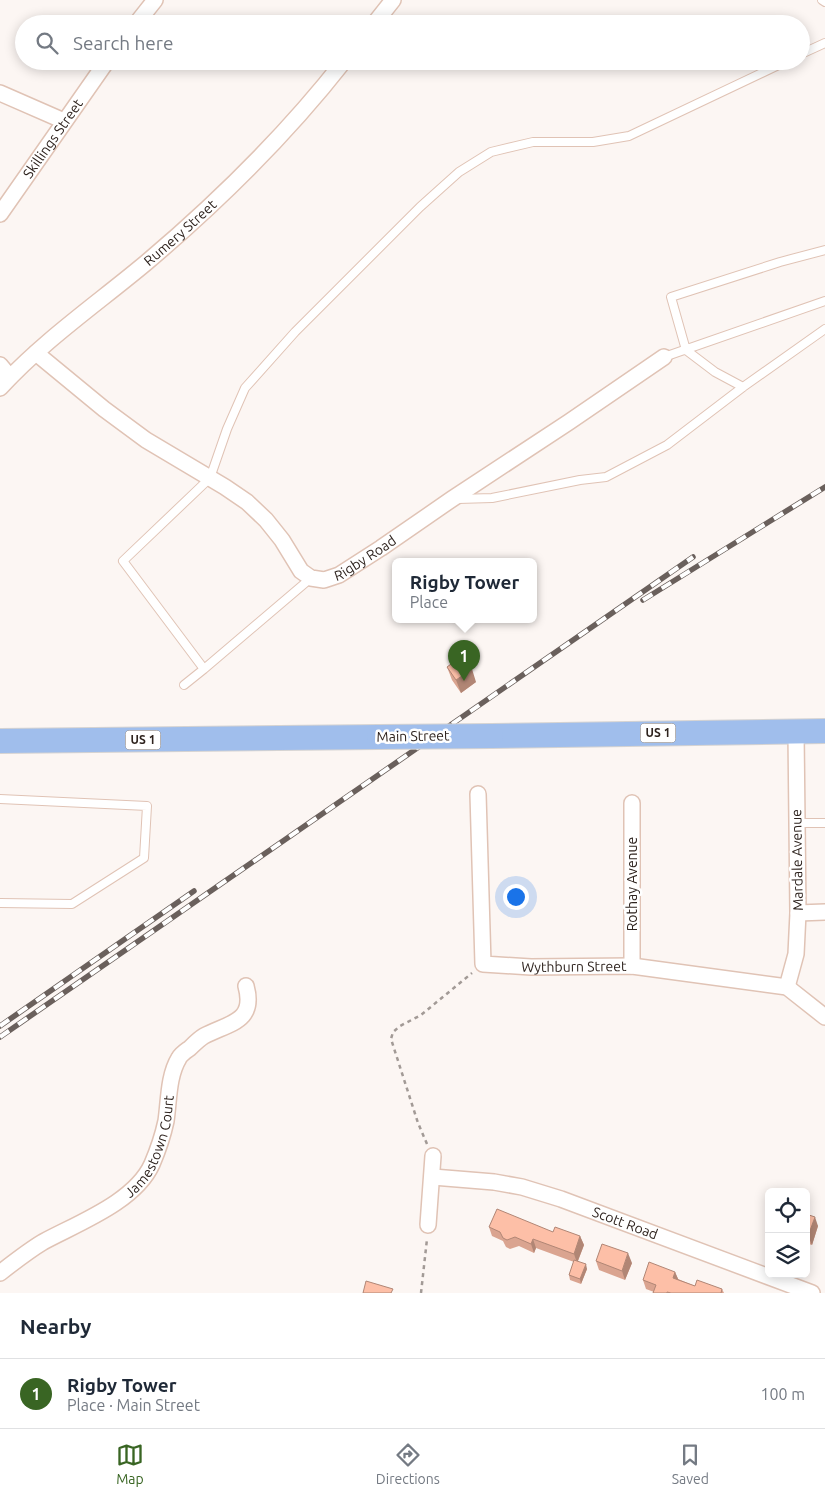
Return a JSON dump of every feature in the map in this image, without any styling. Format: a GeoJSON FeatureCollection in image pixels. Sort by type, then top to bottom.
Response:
{"type":"FeatureCollection","features":[{"type":"Feature","properties":{"kind":"main road","name":"Main Street"},"geometry":{"type":"LineString","coordinates":[[0,741],[825,731]]}},
{"type":"Feature","properties":{"kind":"street"},"geometry":{"type":"LineString","coordinates":[[143,15],[155,0]]}},
{"type":"Feature","properties":{"kind":"street"},"geometry":{"type":"LineString","coordinates":[[381,15],[393,0]]}},
{"type":"Feature","properties":{"kind":"street","name":"Skillings Street"},"geometry":{"type":"LineString","coordinates":[[0,214],[101,70]]}},
{"type":"Feature","properties":{"kind":"street","name":"Rumery Street"},"geometry":{"type":"LineString","coordinates":[[3,377],[36,353],[199,217],[287,129],[336,70]]}},
{"type":"Feature","properties":{"kind":"street"},"geometry":{"type":"LineString","coordinates":[[0,93],[64,121]]}},
{"type":"Feature","properties":{"kind":"street"},"geometry":{"type":"LineString","coordinates":[[36,353],[104,409],[146,440],[247,502],[266,520],[282,540],[301,571],[311,578]]}},
{"type":"Feature","properties":{"kind":"street","name":"Rigby Road"},"geometry":{"type":"LineString","coordinates":[[311,578],[324,580],[339,575],[664,357]]}},
{"type":"Feature","properties":{"kind":"street","name":"Mardale Avenue"},"geometry":{"type":"LineString","coordinates":[[787,987],[796,954],[798,912],[796,732]]}},
{"type":"Feature","properties":{"kind":"street"},"geometry":{"type":"LineString","coordinates":[[478,794],[483,964]]}},
{"type":"Feature","properties":{"kind":"street","name":"Rothay Avenue"},"geometry":{"type":"LineString","coordinates":[[632,803],[632,966]]}},
{"type":"Feature","properties":{"kind":"street"},"geometry":{"type":"LineString","coordinates":[[798,912],[825,912]]}},
{"type":"Feature","properties":{"kind":"street","name":"Wythburn Street"},"geometry":{"type":"LineString","coordinates":[[483,964],[531,967],[632,966],[787,987],[825,1016]]}},
{"type":"Feature","properties":{"kind":"street","name":"Jamestown Court"},"geometry":{"type":"LineString","coordinates":[[0,1273],[41,1244],[130,1193],[142,1181],[151,1167],[157,1152],[165,1122],[172,1076],[179,1057],[204,1036],[234,1024],[246,1012],[250,999],[246,986]]}},
{"type":"Feature","properties":{"kind":"street"},"geometry":{"type":"LineString","coordinates":[[428,1225],[433,1177],[433,1156]]}},
{"type":"Feature","properties":{"kind":"street","name":"Scott Road"},"geometry":{"type":"LineString","coordinates":[[433,1177],[494,1182],[522,1187],[561,1199],[812,1293]]}},
{"type":"Feature","properties":{"kind":"lane"},"geometry":{"type":"LineString","coordinates":[[810,50],[825,43]]}},
{"type":"Feature","properties":{"kind":"lane"},"geometry":{"type":"LineString","coordinates":[[204,669],[123,561],[210,478],[227,429],[245,388],[302,325],[420,207],[459,172],[491,152],[534,142],[593,142],[629,136],[768,70]]}},
{"type":"Feature","properties":{"kind":"lane"},"geometry":{"type":"LineString","coordinates":[[743,387],[715,372],[686,350],[671,297],[780,262],[825,250]]}},
{"type":"Feature","properties":{"kind":"lane"},"geometry":{"type":"LineString","coordinates":[[664,357],[825,301]]}},
{"type":"Feature","properties":{"kind":"lane"},"geometry":{"type":"LineString","coordinates":[[452,499],[492,498],[580,480],[606,477],[667,445],[743,387],[825,329]]}},
{"type":"Feature","properties":{"kind":"lane"},"geometry":{"type":"LineString","coordinates":[[184,685],[311,578]]}},
{"type":"Feature","properties":{"kind":"lane"},"geometry":{"type":"LineString","coordinates":[[0,799],[147,806],[144,858],[72,904],[0,903]]}},
{"type":"Feature","properties":{"kind":"lane"},"geometry":{"type":"LineString","coordinates":[[797,823],[825,823]]}},
{"type":"Feature","properties":{"kind":"path"},"geometry":{"type":"LineString","coordinates":[[433,1156],[418,1123],[391,1039],[393,1032],[400,1026],[427,1010],[483,964]]}},
{"type":"Feature","properties":{"kind":"path"},"geometry":{"type":"LineString","coordinates":[[421,1293],[428,1225]]}},
{"type":"Feature","properties":{"kind":"building"},"geometry":{"type":"Polygon","coordinates":[[[462,656],[472,669],[456,680],[447,667],[462,656]]]}},
{"type":"Feature","properties":{"kind":"building"},"geometry":{"type":"Polygon","coordinates":[[[497,1209],[553,1232],[555,1227],[580,1236],[574,1254],[533,1239],[531,1244],[515,1237],[507,1240],[503,1238],[500,1232],[489,1227],[497,1209]]]}},
{"type":"Feature","properties":{"kind":"building"},"geometry":{"type":"Polygon","coordinates":[[[810,1215],[815,1217],[810,1231],[810,1215]]]}},
{"type":"Feature","properties":{"kind":"building"},"geometry":{"type":"Polygon","coordinates":[[[602,1244],[628,1253],[622,1271],[596,1261],[602,1244]]]}},
{"type":"Feature","properties":{"kind":"building"},"geometry":{"type":"Polygon","coordinates":[[[574,1260],[586,1264],[580,1279],[569,1275],[574,1260]]]}},
{"type":"Feature","properties":{"kind":"building"},"geometry":{"type":"Polygon","coordinates":[[[649,1262],[675,1272],[673,1278],[695,1286],[697,1280],[722,1289],[721,1293],[653,1293],[656,1285],[643,1280],[649,1262]]]}},
{"type":"Feature","properties":{"kind":"building"},"geometry":{"type":"Polygon","coordinates":[[[366,1281],[393,1289],[391,1293],[363,1293],[366,1281]]]}},
{"type":"Feature","properties":{"kind":"railway"},"geometry":{"type":"LineString","coordinates":[[643,600],[825,487]]}},
{"type":"Feature","properties":{"kind":"railway"},"geometry":{"type":"LineString","coordinates":[[0,1037],[693,557]]}},
{"type":"Feature","properties":{"kind":"railway"},"geometry":{"type":"LineString","coordinates":[[0,1026],[194,891]]}},
{"type":"Feature","properties":{"kind":"place","name":"Rigby Tower"},"geometry":{"type":"Point","coordinates":[464,681]}}]}
